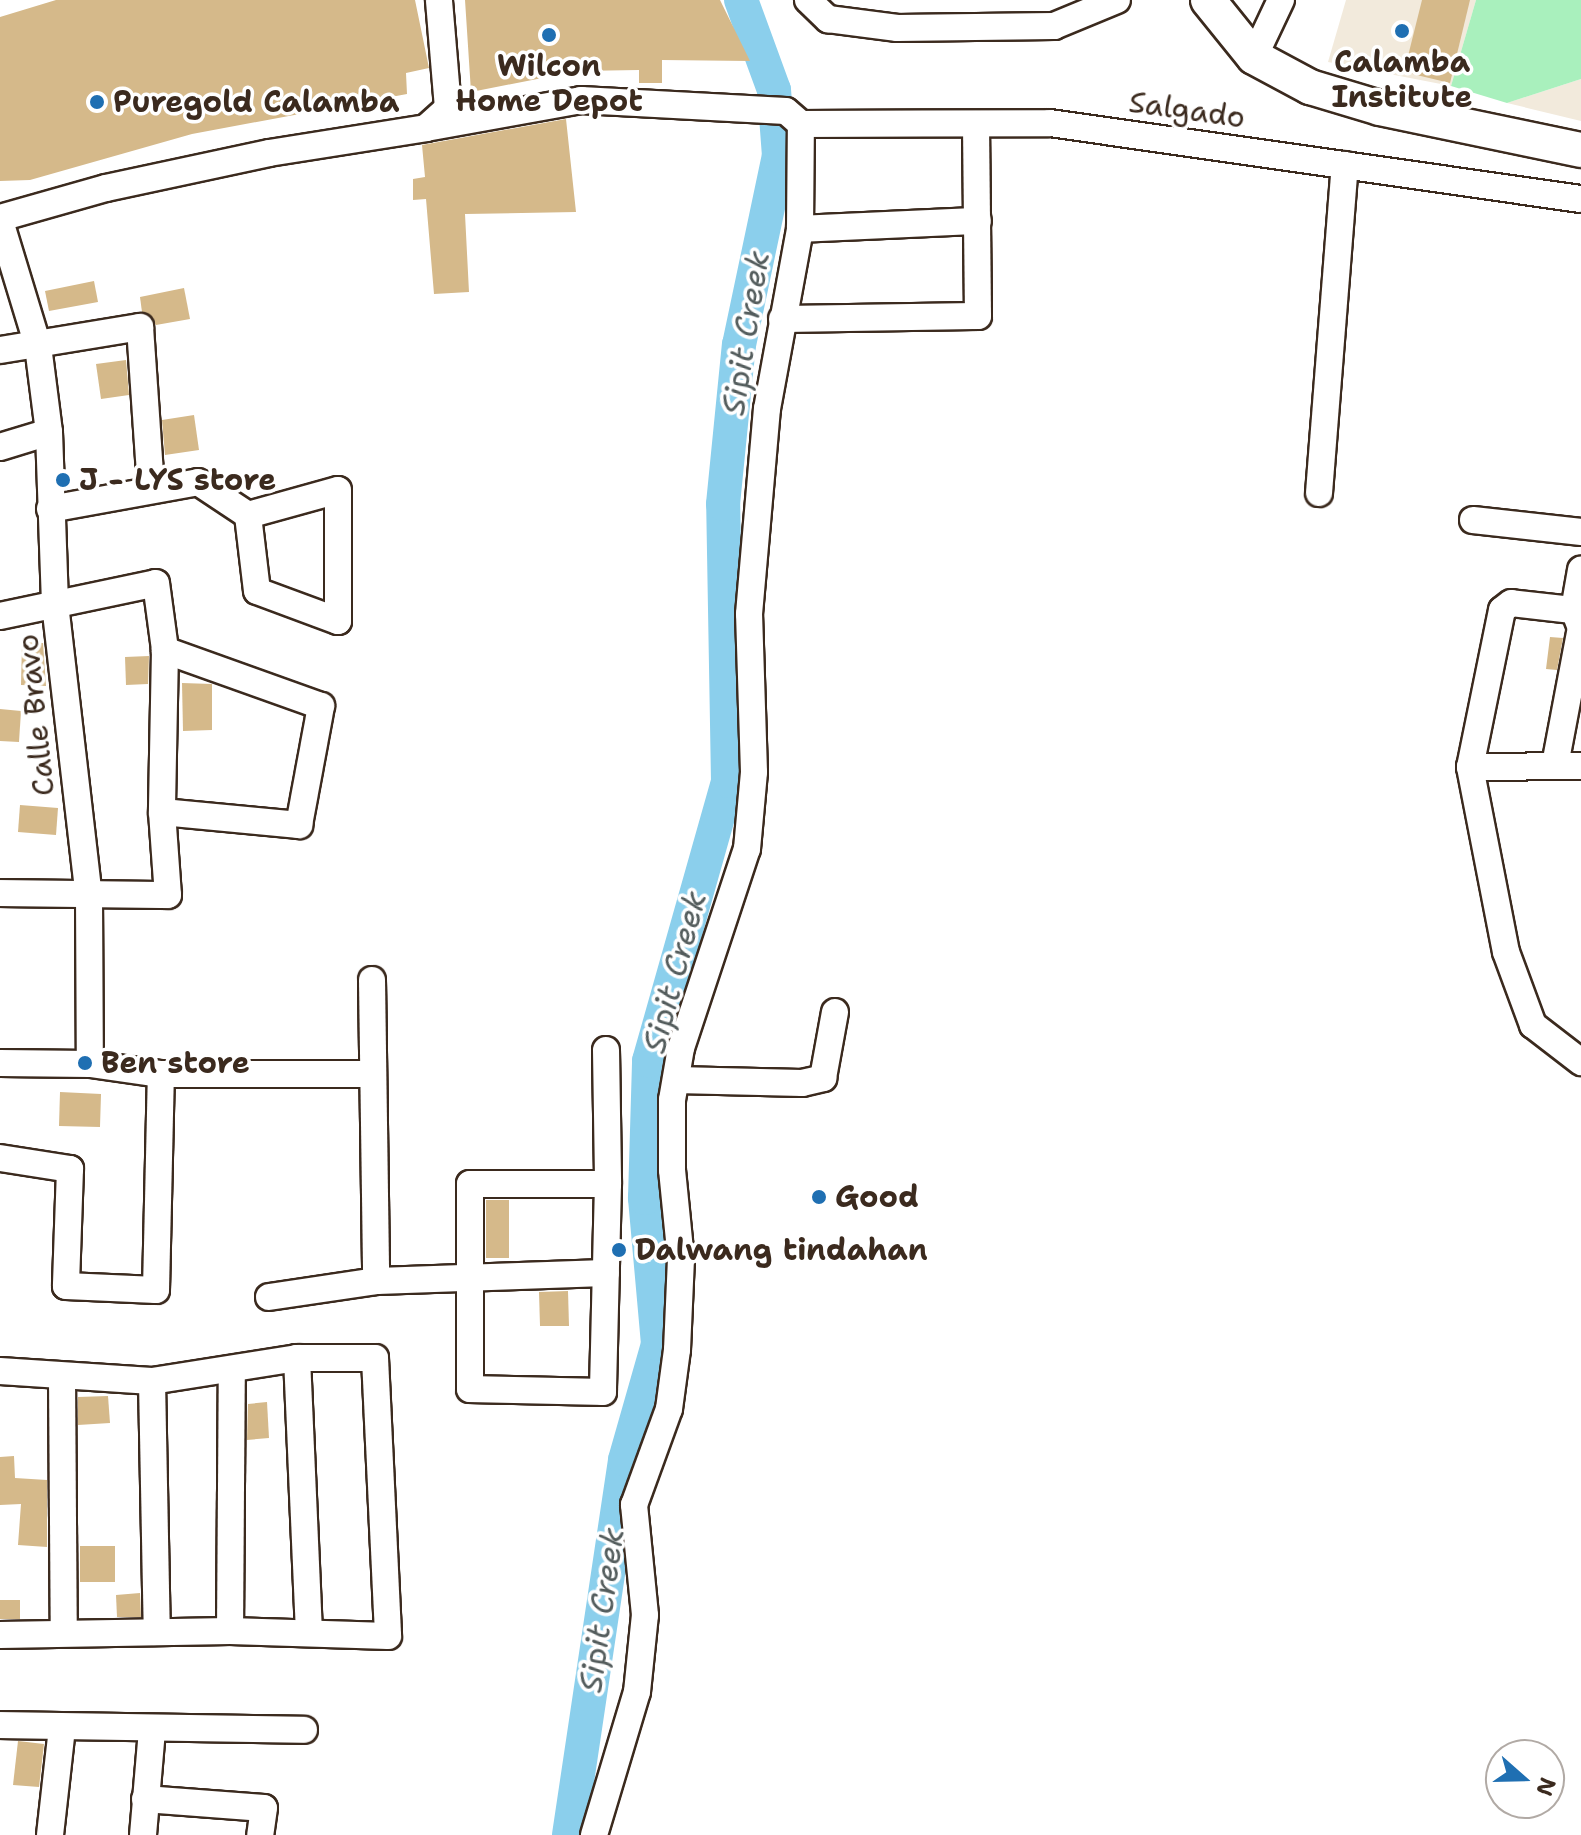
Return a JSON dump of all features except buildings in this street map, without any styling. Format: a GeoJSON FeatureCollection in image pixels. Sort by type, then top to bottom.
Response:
{"type":"FeatureCollection","features":[{"type":"Feature","properties":{"kind":"main road"},"geometry":{"type":"LineString","coordinates":[[1208,0],[1254,57],[1310,87],[1380,108],[1581,150]]}},
{"type":"Feature","properties":{"kind":"street"},"geometry":{"type":"LineString","coordinates":[[426,128],[448,108],[439,0]]}},
{"type":"Feature","properties":{"kind":"street"},"geometry":{"type":"LineString","coordinates":[[808,0],[818,15],[852,25],[1053,13],[1117,0]]}},
{"type":"Feature","properties":{"kind":"street"},"geometry":{"type":"LineString","coordinates":[[1254,57],[1281,0]]}},
{"type":"Feature","properties":{"kind":"street","name":"Salgado"},"geometry":{"type":"LineString","coordinates":[[0,219],[136,182],[581,100],[758,108],[793,118],[976,124],[1050,123],[1581,199]]}},
{"type":"Feature","properties":{"kind":"street"},"geometry":{"type":"LineString","coordinates":[[594,1835],[637,1692],[645,1615],[634,1505],[669,1409],[677,1350],[681,1260],[672,1170],[676,1080],[681,1048],[747,849],[754,772],[749,614],[767,409],[800,229],[793,118]]}},
{"type":"Feature","properties":{"kind":"street"},"geometry":{"type":"LineString","coordinates":[[782,319],[978,316],[976,124]]}},
{"type":"Feature","properties":{"kind":"street"},"geometry":{"type":"LineString","coordinates":[[1319,493],[1345,165]]}},
{"type":"Feature","properties":{"kind":"street","name":"Calle Bravo"},"geometry":{"type":"LineString","coordinates":[[0,219],[38,346],[49,432],[55,604],[89,897],[90,1064]]}},
{"type":"Feature","properties":{"kind":"street"},"geometry":{"type":"LineString","coordinates":[[800,229],[978,221]]}},
{"type":"Feature","properties":{"kind":"street"},"geometry":{"type":"LineString","coordinates":[[0,350],[140,327],[151,489]]}},
{"type":"Feature","properties":{"kind":"street"},"geometry":{"type":"LineString","coordinates":[[0,447],[49,432]]}},
{"type":"Feature","properties":{"kind":"street"},"geometry":{"type":"LineString","coordinates":[[50,509],[198,482],[248,515],[338,490],[338,621],[257,591],[248,515]]}},
{"type":"Feature","properties":{"kind":"street"},"geometry":{"type":"LineString","coordinates":[[1473,520],[1581,532]]}},
{"type":"Feature","properties":{"kind":"street"},"geometry":{"type":"LineString","coordinates":[[1470,767],[1568,765],[1581,628],[1578,611],[1581,570]]}},
{"type":"Feature","properties":{"kind":"street"},"geometry":{"type":"LineString","coordinates":[[0,616],[156,583],[165,650],[162,812],[168,895],[89,897],[0,893]]}},
{"type":"Feature","properties":{"kind":"street"},"geometry":{"type":"LineString","coordinates":[[1578,611],[1511,603],[1502,610],[1470,767],[1506,952],[1533,1025],[1581,1062]]}},
{"type":"Feature","properties":{"kind":"street"},"geometry":{"type":"LineString","coordinates":[[162,812],[299,825],[321,706],[165,650]]}},
{"type":"Feature","properties":{"kind":"street"},"geometry":{"type":"LineString","coordinates":[[372,980],[376,1281]]}},
{"type":"Feature","properties":{"kind":"street"},"geometry":{"type":"LineString","coordinates":[[676,1080],[789,1083],[823,1078],[835,1012]]}},
{"type":"Feature","properties":{"kind":"street"},"geometry":{"type":"LineString","coordinates":[[606,1050],[608,1184],[603,1392],[470,1389],[470,1184],[608,1184]]}},
{"type":"Feature","properties":{"kind":"street"},"geometry":{"type":"LineString","coordinates":[[0,1063],[90,1064],[161,1074],[373,1074]]}},
{"type":"Feature","properties":{"kind":"street"},"geometry":{"type":"LineString","coordinates":[[0,1158],[70,1169],[66,1286],[156,1290],[161,1074]]}},
{"type":"Feature","properties":{"kind":"street"},"geometry":{"type":"LineString","coordinates":[[269,1297],[376,1281],[606,1273]]}},
{"type":"Feature","properties":{"kind":"street"},"geometry":{"type":"LineString","coordinates":[[297,1358],[309,1632]]}},
{"type":"Feature","properties":{"kind":"street"},"geometry":{"type":"LineString","coordinates":[[0,1371],[152,1381],[297,1358],[375,1358],[388,1636],[230,1631],[0,1635]]}},
{"type":"Feature","properties":{"kind":"street"},"geometry":{"type":"LineString","coordinates":[[230,1631],[232,1369]]}},
{"type":"Feature","properties":{"kind":"street"},"geometry":{"type":"LineString","coordinates":[[62,1376],[64,1633]]}},
{"type":"Feature","properties":{"kind":"street"},"geometry":{"type":"LineString","coordinates":[[152,1381],[157,1632]]}},
{"type":"Feature","properties":{"kind":"street"},"geometry":{"type":"LineString","coordinates":[[0,1725],[304,1730]]}},
{"type":"Feature","properties":{"kind":"street"},"geometry":{"type":"LineString","coordinates":[[50,1835],[62,1728]]}},
{"type":"Feature","properties":{"kind":"street"},"geometry":{"type":"LineString","coordinates":[[143,1835],[152,1729]]}},
{"type":"Feature","properties":{"kind":"street"},"geometry":{"type":"LineString","coordinates":[[145,1799],[264,1808],[260,1835]]}},
{"type":"Feature","properties":{"kind":"shaded area","name":"Calamba Institute"},"geometry":{"type":"Polygon","coordinates":[[[1346,0],[1476,0],[1451,86],[1328,62],[1346,0]]]}},
{"type":"Feature","properties":{"kind":"shaded area"},"geometry":{"type":"Polygon","coordinates":[[[1581,79],[1581,121],[1507,103],[1581,79]]]}},
{"type":"Feature","properties":{"kind":"green space"},"geometry":{"type":"Polygon","coordinates":[[[1476,0],[1581,0],[1581,79],[1507,103],[1451,86],[1476,0]]]}},
{"type":"Feature","properties":{"kind":"waterway","name":"Sipit Creek"},"geometry":{"type":"LineString","coordinates":[[569,1835],[625,1460],[658,1344],[645,1198],[649,1061],[728,781],[723,504],[739,345],[779,156],[774,90],[741,0]]}},
{"type":"Feature","properties":{"kind":"place","name":"Calamba Institute"},"geometry":{"type":"Point","coordinates":[1402,31]}},
{"type":"Feature","properties":{"kind":"place","name":"Wilcon Home Depot"},"geometry":{"type":"Point","coordinates":[549,35]}},
{"type":"Feature","properties":{"kind":"place","name":"Puregold Calamba"},"geometry":{"type":"Point","coordinates":[97,102]}},
{"type":"Feature","properties":{"kind":"place","name":"J - LYS store"},"geometry":{"type":"Point","coordinates":[63,480]}},
{"type":"Feature","properties":{"kind":"place","name":"Ben store"},"geometry":{"type":"Point","coordinates":[85,1063]}},
{"type":"Feature","properties":{"kind":"place","name":"Good"},"geometry":{"type":"Point","coordinates":[819,1197]}},
{"type":"Feature","properties":{"kind":"place","name":"Dalwang tindahan"},"geometry":{"type":"Point","coordinates":[619,1250]}}]}
